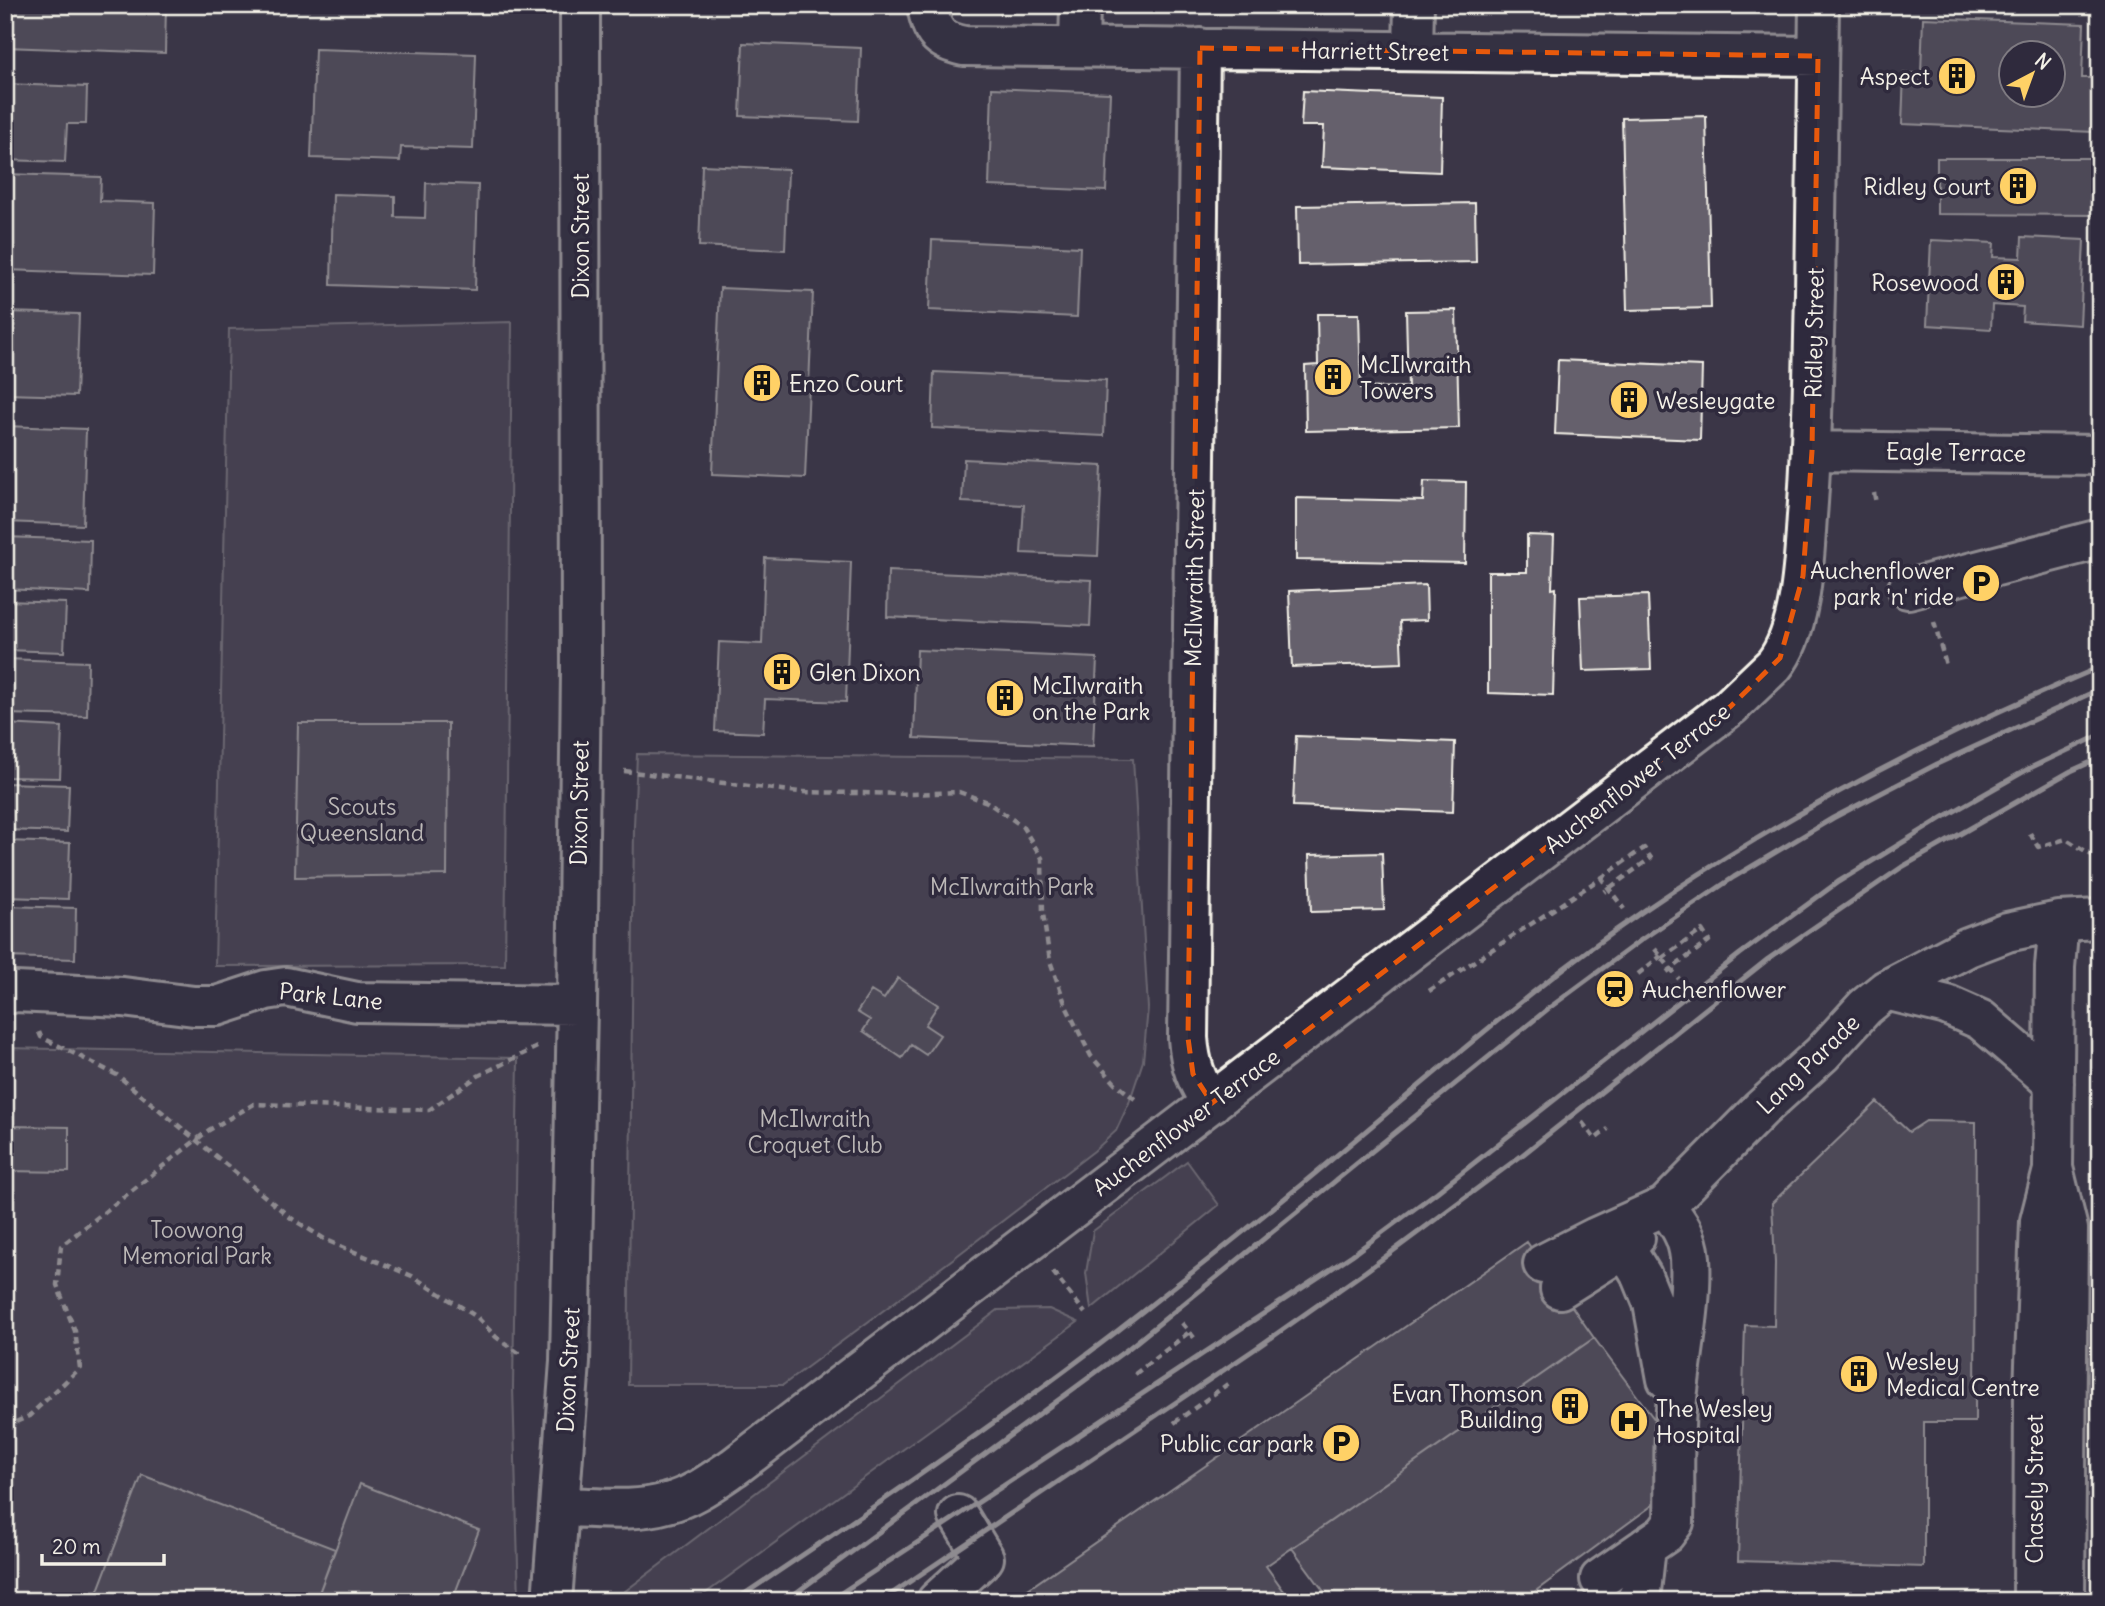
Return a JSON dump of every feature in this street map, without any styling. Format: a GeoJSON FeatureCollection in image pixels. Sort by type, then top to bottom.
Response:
{"type":"FeatureCollection","features":[{"type":"Feature","properties":{"kind":"street","name":"Dixon Street"},"geometry":{"type":"LineString","coordinates":[[552,1601],[570,1362],[577,1005],[581,671],[579,5]]}},
{"type":"Feature","properties":{"kind":"street"},"geometry":{"type":"LineString","coordinates":[[1079,47],[1080,5]]}},
{"type":"Feature","properties":{"kind":"street"},"geometry":{"type":"LineString","coordinates":[[1413,51],[1414,5]]}},
{"type":"Feature","properties":{"kind":"street","name":"Ridley Street"},"geometry":{"type":"LineString","coordinates":[[1780,658],[1797,607],[1803,576],[1812,451],[1819,5]]}},
{"type":"Feature","properties":{"kind":"street","name":"Harriett Street"},"geometry":{"type":"LineString","coordinates":[[931,19],[948,43],[964,46],[1818,56]]}},
{"type":"Feature","properties":{"kind":"street","name":"McIlwraith Street"},"geometry":{"type":"LineString","coordinates":[[1200,48],[1188,1038],[1193,1074],[1212,1102]]}},
{"type":"Feature","properties":{"kind":"street","name":"Eagle Terrace"},"geometry":{"type":"LineString","coordinates":[[1812,451],[2100,454]]}},
{"type":"Feature","properties":{"kind":"street"},"geometry":{"type":"LineString","coordinates":[[1908,589],[2100,539]]}},
{"type":"Feature","properties":{"kind":"street","name":"Auchenflower Terrace"},"geometry":{"type":"LineString","coordinates":[[559,1507],[640,1508],[669,1503],[704,1488],[978,1283],[1159,1141],[1731,706],[1768,673],[1780,658]]}},
{"type":"Feature","properties":{"kind":"street","name":"Lang Parade"},"geometry":{"type":"LineString","coordinates":[[1625,1248],[1551,1277],[1665,1206],[1761,1109],[1822,1055],[1865,1007],[1886,990],[1968,947],[2007,932],[2059,921],[2100,919]]}},
{"type":"Feature","properties":{"kind":"street","name":"Chasely Street"},"geometry":{"type":"LineString","coordinates":[[2034,1601],[2034,1393],[2040,1221],[2053,1168],[2055,967],[2059,921]]}},
{"type":"Feature","properties":{"kind":"street","name":"Park Lane"},"geometry":{"type":"LineString","coordinates":[[16,994],[123,997],[194,1006],[217,1006],[286,986],[356,1002],[577,1005]]}},
{"type":"Feature","properties":{"kind":"street"},"geometry":{"type":"LineString","coordinates":[[1886,990],[1947,1005],[1981,1020],[2054,1083]]}},
{"type":"Feature","properties":{"kind":"street","name":"Chasely Street"},"geometry":{"type":"LineString","coordinates":[[2053,1168],[2068,1229],[2065,1601]]}},
{"type":"Feature","properties":{"kind":"street"},"geometry":{"type":"LineString","coordinates":[[1600,1579],[1665,1534],[1674,1522],[1675,1411],[1689,1290],[1690,1258],[1686,1237],[1665,1206],[1625,1248],[1642,1276],[1653,1303],[1662,1358],[1675,1411]]}},
{"type":"Feature","properties":{"kind":"street"},"geometry":{"type":"LineString","coordinates":[[937,1601],[984,1558],[958,1515]]}},
{"type":"Feature","properties":{"kind":"street"},"geometry":{"type":"LineString","coordinates":[[1636,1601],[1641,1591],[1646,1547]]}},
{"type":"Feature","properties":{"kind":"path"},"geometry":{"type":"LineString","coordinates":[[624,771],[799,792],[959,792],[988,802],[1022,826],[1042,858],[1043,914],[1050,961],[1066,1006],[1091,1056],[1115,1083],[1136,1100]]}},
{"type":"Feature","properties":{"kind":"path"},"geometry":{"type":"LineString","coordinates":[[2030,833],[2038,847],[2066,839],[2100,860]]}},
{"type":"Feature","properties":{"kind":"path"},"geometry":{"type":"LineString","coordinates":[[1424,994],[1644,848],[1651,858],[1604,891]]}},
{"type":"Feature","properties":{"kind":"path"},"geometry":{"type":"LineString","coordinates":[[1601,878],[1624,909]]}},
{"type":"Feature","properties":{"kind":"path"},"geometry":{"type":"LineString","coordinates":[[1638,974],[1702,930],[1709,941],[1667,972]]}},
{"type":"Feature","properties":{"kind":"path"},"geometry":{"type":"LineString","coordinates":[[1656,948],[1679,979]]}},
{"type":"Feature","properties":{"kind":"path"},"geometry":{"type":"LineString","coordinates":[[16,994],[41,1037],[117,1075],[291,1218],[326,1240],[412,1276],[477,1317],[496,1337],[523,1356]]}},
{"type":"Feature","properties":{"kind":"path"},"geometry":{"type":"LineString","coordinates":[[5,1427],[29,1416],[80,1368],[75,1331],[57,1285],[61,1246],[195,1140],[254,1104],[429,1110],[478,1076],[540,1045],[576,1046]]}},
{"type":"Feature","properties":{"kind":"path"},"geometry":{"type":"LineString","coordinates":[[1582,1122],[1595,1139],[1608,1129]]}},
{"type":"Feature","properties":{"kind":"path"},"geometry":{"type":"LineString","coordinates":[[1052,1271],[1085,1313]]}},
{"type":"Feature","properties":{"kind":"path"},"geometry":{"type":"LineString","coordinates":[[1182,1323],[1196,1340]]}},
{"type":"Feature","properties":{"kind":"path"},"geometry":{"type":"LineString","coordinates":[[1135,1374],[1188,1332]]}},
{"type":"Feature","properties":{"kind":"path"},"geometry":{"type":"LineString","coordinates":[[1174,1423],[1229,1383]]}},
{"type":"Feature","properties":{"kind":"highlighted area"},"geometry":{"type":"Polygon","coordinates":[[[1200,48],[1818,56],[1812,451],[1803,576],[1780,658],[1731,706],[1212,1103],[1193,1074],[1188,1038],[1200,48]]]}},
{"type":"Feature","properties":{"kind":"green space","name":"Scouts Queensland"},"geometry":{"type":"Polygon","coordinates":[[[512,322],[505,965],[215,966],[229,329],[512,322]]]}},
{"type":"Feature","properties":{"kind":"green space","name":"McIlwraith Croquet Club"},"geometry":{"type":"Polygon","coordinates":[[[637,754],[1133,759],[1148,1008],[1143,1061],[1116,1131],[1094,1151],[954,1258],[783,1385],[628,1385],[637,754]]]}},
{"type":"Feature","properties":{"kind":"green space","name":"Toowong Memorial Park"},"geometry":{"type":"Polygon","coordinates":[[[5,1048],[518,1058],[513,1387],[519,1601],[5,1601],[5,1048]]]}},
{"type":"Feature","properties":{"kind":"green space"},"geometry":{"type":"Polygon","coordinates":[[[1187,1161],[1219,1205],[1091,1309],[1086,1273],[1093,1231],[1187,1161]]]}},
{"type":"Feature","properties":{"kind":"green space"},"geometry":{"type":"Polygon","coordinates":[[[1049,1309],[1078,1322],[695,1601],[612,1601],[998,1310],[1049,1309]]]}},
{"type":"Feature","properties":{"kind":"building"},"geometry":{"type":"Polygon","coordinates":[[[5,5],[166,5],[165,53],[5,47],[5,5]]]}},
{"type":"Feature","properties":{"kind":"building"},"geometry":{"type":"Polygon","coordinates":[[[739,5],[883,5],[883,12],[739,5]]]}},
{"type":"Feature","properties":{"kind":"building","name":"Aspect"},"geometry":{"type":"Polygon","coordinates":[[[1923,18],[2084,24],[2082,78],[2095,78],[2094,132],[1902,124],[1904,73],[1921,73],[1923,18]]]}},
{"type":"Feature","properties":{"kind":"building"},"geometry":{"type":"Polygon","coordinates":[[[743,43],[861,48],[858,121],[740,116],[743,43]]]}},
{"type":"Feature","properties":{"kind":"building"},"geometry":{"type":"Polygon","coordinates":[[[315,49],[476,54],[473,149],[401,147],[400,161],[311,158],[315,49]]]}},
{"type":"Feature","properties":{"kind":"building"},"geometry":{"type":"Polygon","coordinates":[[[5,84],[87,87],[86,124],[67,124],[65,162],[5,160],[5,84]]]}},
{"type":"Feature","properties":{"kind":"building"},"geometry":{"type":"Polygon","coordinates":[[[992,88],[1110,93],[1106,191],[989,186],[992,88]]]}},
{"type":"Feature","properties":{"kind":"building"},"geometry":{"type":"Polygon","coordinates":[[[1303,91],[1442,97],[1440,172],[1322,167],[1324,126],[1301,126],[1303,91]]]}},
{"type":"Feature","properties":{"kind":"building"},"geometry":{"type":"Polygon","coordinates":[[[1706,116],[1711,308],[1627,310],[1622,118],[1706,116]]]}},
{"type":"Feature","properties":{"kind":"building","name":"Ridley Court"},"geometry":{"type":"Polygon","coordinates":[[[1937,158],[2100,158],[2100,215],[1937,214],[1937,158]]]}},
{"type":"Feature","properties":{"kind":"building"},"geometry":{"type":"Polygon","coordinates":[[[702,165],[788,169],[785,250],[699,246],[702,165]]]}},
{"type":"Feature","properties":{"kind":"building"},"geometry":{"type":"Polygon","coordinates":[[[5,174],[101,177],[100,201],[155,203],[153,275],[5,270],[5,174]]]}},
{"type":"Feature","properties":{"kind":"building"},"geometry":{"type":"Polygon","coordinates":[[[426,183],[478,185],[475,290],[331,285],[333,194],[395,196],[395,217],[425,218],[426,183]]]}},
{"type":"Feature","properties":{"kind":"building"},"geometry":{"type":"Polygon","coordinates":[[[1475,203],[1476,262],[1298,265],[1297,206],[1475,203]]]}},
{"type":"Feature","properties":{"kind":"building","name":"Rosewood"},"geometry":{"type":"Polygon","coordinates":[[[2022,237],[2084,240],[2080,325],[2022,321],[2023,307],[1992,305],[1991,329],[1927,325],[1931,240],[1994,243],[1993,257],[2021,258],[2022,237]]]}},
{"type":"Feature","properties":{"kind":"building"},"geometry":{"type":"Polygon","coordinates":[[[932,240],[1080,247],[1077,317],[929,310],[932,240]]]}},
{"type":"Feature","properties":{"kind":"building","name":"Enzo Court"},"geometry":{"type":"Polygon","coordinates":[[[720,288],[813,292],[805,478],[712,474],[720,288]]]}},
{"type":"Feature","properties":{"kind":"building","name":"McIlwraith Towers"},"geometry":{"type":"Polygon","coordinates":[[[1456,310],[1459,428],[1306,431],[1305,366],[1318,365],[1317,314],[1359,314],[1361,388],[1408,387],[1406,311],[1456,310]]]}},
{"type":"Feature","properties":{"kind":"building"},"geometry":{"type":"Polygon","coordinates":[[[5,312],[79,314],[76,396],[5,394],[5,312]]]}},
{"type":"Feature","properties":{"kind":"building","name":"Wesleygate"},"geometry":{"type":"Polygon","coordinates":[[[1558,360],[1702,366],[1700,440],[1555,434],[1558,360]]]}},
{"type":"Feature","properties":{"kind":"building"},"geometry":{"type":"Polygon","coordinates":[[[934,372],[1106,380],[1104,436],[932,428],[934,372]]]}},
{"type":"Feature","properties":{"kind":"building"},"geometry":{"type":"Polygon","coordinates":[[[5,426],[86,429],[83,525],[5,522],[5,426]]]}},
{"type":"Feature","properties":{"kind":"building"},"geometry":{"type":"Polygon","coordinates":[[[964,459],[1102,466],[1098,556],[1021,553],[1024,505],[962,502],[964,459]]]}},
{"type":"Feature","properties":{"kind":"building"},"geometry":{"type":"Polygon","coordinates":[[[1424,481],[1466,482],[1465,563],[1296,560],[1296,498],[1423,501],[1424,481]]]}},
{"type":"Feature","properties":{"kind":"building"},"geometry":{"type":"Polygon","coordinates":[[[1527,535],[1554,536],[1552,589],[1556,588],[1553,695],[1488,693],[1488,572],[1527,572],[1527,535]]]}},
{"type":"Feature","properties":{"kind":"building"},"geometry":{"type":"Polygon","coordinates":[[[5,537],[91,540],[90,593],[5,589],[5,537]]]}},
{"type":"Feature","properties":{"kind":"building","name":"Glen Dixon"},"geometry":{"type":"Polygon","coordinates":[[[765,558],[851,562],[846,702],[765,699],[763,733],[715,731],[719,642],[762,644],[765,558]]]}},
{"type":"Feature","properties":{"kind":"building"},"geometry":{"type":"Polygon","coordinates":[[[888,571],[1092,580],[1090,626],[887,617],[888,571]]]}},
{"type":"Feature","properties":{"kind":"building"},"geometry":{"type":"Polygon","coordinates":[[[1426,585],[1427,620],[1400,621],[1402,663],[1292,667],[1289,591],[1426,585]]]}},
{"type":"Feature","properties":{"kind":"building"},"geometry":{"type":"Polygon","coordinates":[[[1648,595],[1651,669],[1583,671],[1580,597],[1648,595]]]}},
{"type":"Feature","properties":{"kind":"building"},"geometry":{"type":"Polygon","coordinates":[[[5,601],[66,603],[64,652],[5,650],[5,601]]]}},
{"type":"Feature","properties":{"kind":"building","name":"McIlwraith on the Park"},"geometry":{"type":"Polygon","coordinates":[[[917,650],[1097,658],[1093,746],[914,738],[917,650]]]}},
{"type":"Feature","properties":{"kind":"building"},"geometry":{"type":"Polygon","coordinates":[[[5,659],[88,662],[87,716],[5,714],[5,659]]]}},
{"type":"Feature","properties":{"kind":"building"},"geometry":{"type":"Polygon","coordinates":[[[298,723],[448,723],[447,875],[295,877],[298,723]]]}},
{"type":"Feature","properties":{"kind":"building"},"geometry":{"type":"Polygon","coordinates":[[[5,724],[62,727],[60,778],[5,777],[5,724]]]}},
{"type":"Feature","properties":{"kind":"building"},"geometry":{"type":"Polygon","coordinates":[[[1296,736],[1455,742],[1453,812],[1293,806],[1296,736]]]}},
{"type":"Feature","properties":{"kind":"building"},"geometry":{"type":"Polygon","coordinates":[[[5,783],[69,785],[67,832],[5,830],[5,783]]]}},
{"type":"Feature","properties":{"kind":"building"},"geometry":{"type":"Polygon","coordinates":[[[5,841],[70,843],[68,899],[5,897],[5,841]]]}},
{"type":"Feature","properties":{"kind":"building"},"geometry":{"type":"Polygon","coordinates":[[[1382,853],[1384,910],[1311,912],[1309,855],[1382,853]]]}},
{"type":"Feature","properties":{"kind":"building"},"geometry":{"type":"Polygon","coordinates":[[[5,906],[76,908],[75,959],[5,957],[5,906]]]}},
{"type":"Feature","properties":{"kind":"building","name":"McIlwraith Croquet Club"},"geometry":{"type":"Polygon","coordinates":[[[898,978],[938,1005],[925,1025],[940,1035],[926,1055],[911,1045],[902,1058],[863,1031],[870,1020],[857,1012],[871,991],[884,999],[898,978]]]}},
{"type":"Feature","properties":{"kind":"building","name":"Wesley Medical Centre"},"geometry":{"type":"Polygon","coordinates":[[[1877,1102],[1909,1132],[1926,1121],[1976,1122],[1975,1422],[1924,1422],[1924,1567],[1738,1561],[1745,1325],[1774,1326],[1772,1203],[1877,1102]]]}},
{"type":"Feature","properties":{"kind":"building"},"geometry":{"type":"Polygon","coordinates":[[[8,1126],[69,1127],[69,1172],[7,1171],[8,1126]]]}},
{"type":"Feature","properties":{"kind":"building","name":"Public car park"},"geometry":{"type":"Polygon","coordinates":[[[1527,1242],[1594,1338],[1266,1566],[1291,1601],[1011,1601],[1527,1242]]]}},
{"type":"Feature","properties":{"kind":"building","name":"Evan Thomson Building"},"geometry":{"type":"Polygon","coordinates":[[[1594,1338],[1695,1474],[1522,1601],[1331,1601],[1292,1548],[1594,1338]]]}},
{"type":"Feature","properties":{"kind":"building"},"geometry":{"type":"Polygon","coordinates":[[[142,1475],[335,1549],[316,1601],[94,1601],[142,1475]]]}},
{"type":"Feature","properties":{"kind":"building"},"geometry":{"type":"Polygon","coordinates":[[[360,1484],[479,1530],[452,1601],[316,1601],[360,1484]]]}},
{"type":"Feature","properties":{"kind":"railway"},"geometry":{"type":"LineString","coordinates":[[734,1601],[927,1470],[1116,1332],[1278,1204],[1504,1016],[1625,923],[1689,880],[1822,801],[1959,730],[2100,667]]}},
{"type":"Feature","properties":{"kind":"railway"},"geometry":{"type":"LineString","coordinates":[[785,1601],[1129,1348],[1549,1008],[1641,940],[1734,877],[1833,818],[1937,764],[2100,689]]}},
{"type":"Feature","properties":{"kind":"railway"},"geometry":{"type":"LineString","coordinates":[[829,1601],[1352,1255],[1437,1192],[1740,954],[1838,882],[2030,768],[2100,735]]}},
{"type":"Feature","properties":{"kind":"railway"},"geometry":{"type":"LineString","coordinates":[[881,1601],[1366,1271],[1521,1156],[1768,959],[1902,867],[2071,771],[2100,758]]}},
{"type":"Feature","properties":{"kind":"place","name":"Aspect"},"geometry":{"type":"Point","coordinates":[1957,76]}},
{"type":"Feature","properties":{"kind":"place","name":"Ridley Court"},"geometry":{"type":"Point","coordinates":[2018,186]}},
{"type":"Feature","properties":{"kind":"place","name":"Rosewood"},"geometry":{"type":"Point","coordinates":[2006,282]}},
{"type":"Feature","properties":{"kind":"place","name":"McIlwraith Towers"},"geometry":{"type":"Point","coordinates":[1333,377]}},
{"type":"Feature","properties":{"kind":"place","name":"Enzo Court"},"geometry":{"type":"Point","coordinates":[762,383]}},
{"type":"Feature","properties":{"kind":"place","name":"Wesleygate"},"geometry":{"type":"Point","coordinates":[1629,400]}},
{"type":"Feature","properties":{"kind":"place","name":"Auchenflower park 'n' ride"},"geometry":{"type":"Point","coordinates":[1981,583]}},
{"type":"Feature","properties":{"kind":"place","name":"Glen Dixon"},"geometry":{"type":"Point","coordinates":[782,672]}},
{"type":"Feature","properties":{"kind":"place","name":"McIlwraith on the Park"},"geometry":{"type":"Point","coordinates":[1005,698]}},
{"type":"Feature","properties":{"kind":"place","name":"Auchenflower"},"geometry":{"type":"Point","coordinates":[1615,989]}},
{"type":"Feature","properties":{"kind":"place","name":"Wesley Medical Centre"},"geometry":{"type":"Point","coordinates":[1859,1374]}},
{"type":"Feature","properties":{"kind":"place","name":"Evan Thomson Building"},"geometry":{"type":"Point","coordinates":[1570,1406]}},
{"type":"Feature","properties":{"kind":"place","name":"The Wesley Hospital"},"geometry":{"type":"Point","coordinates":[1629,1421]}},
{"type":"Feature","properties":{"kind":"place","name":"Public car park"},"geometry":{"type":"Point","coordinates":[1341,1443]}},
{"type":"Feature","properties":{"kind":"park label","name":"McIlwraith Park"},"geometry":{"type":"Point","coordinates":[1012,886]}}]}
